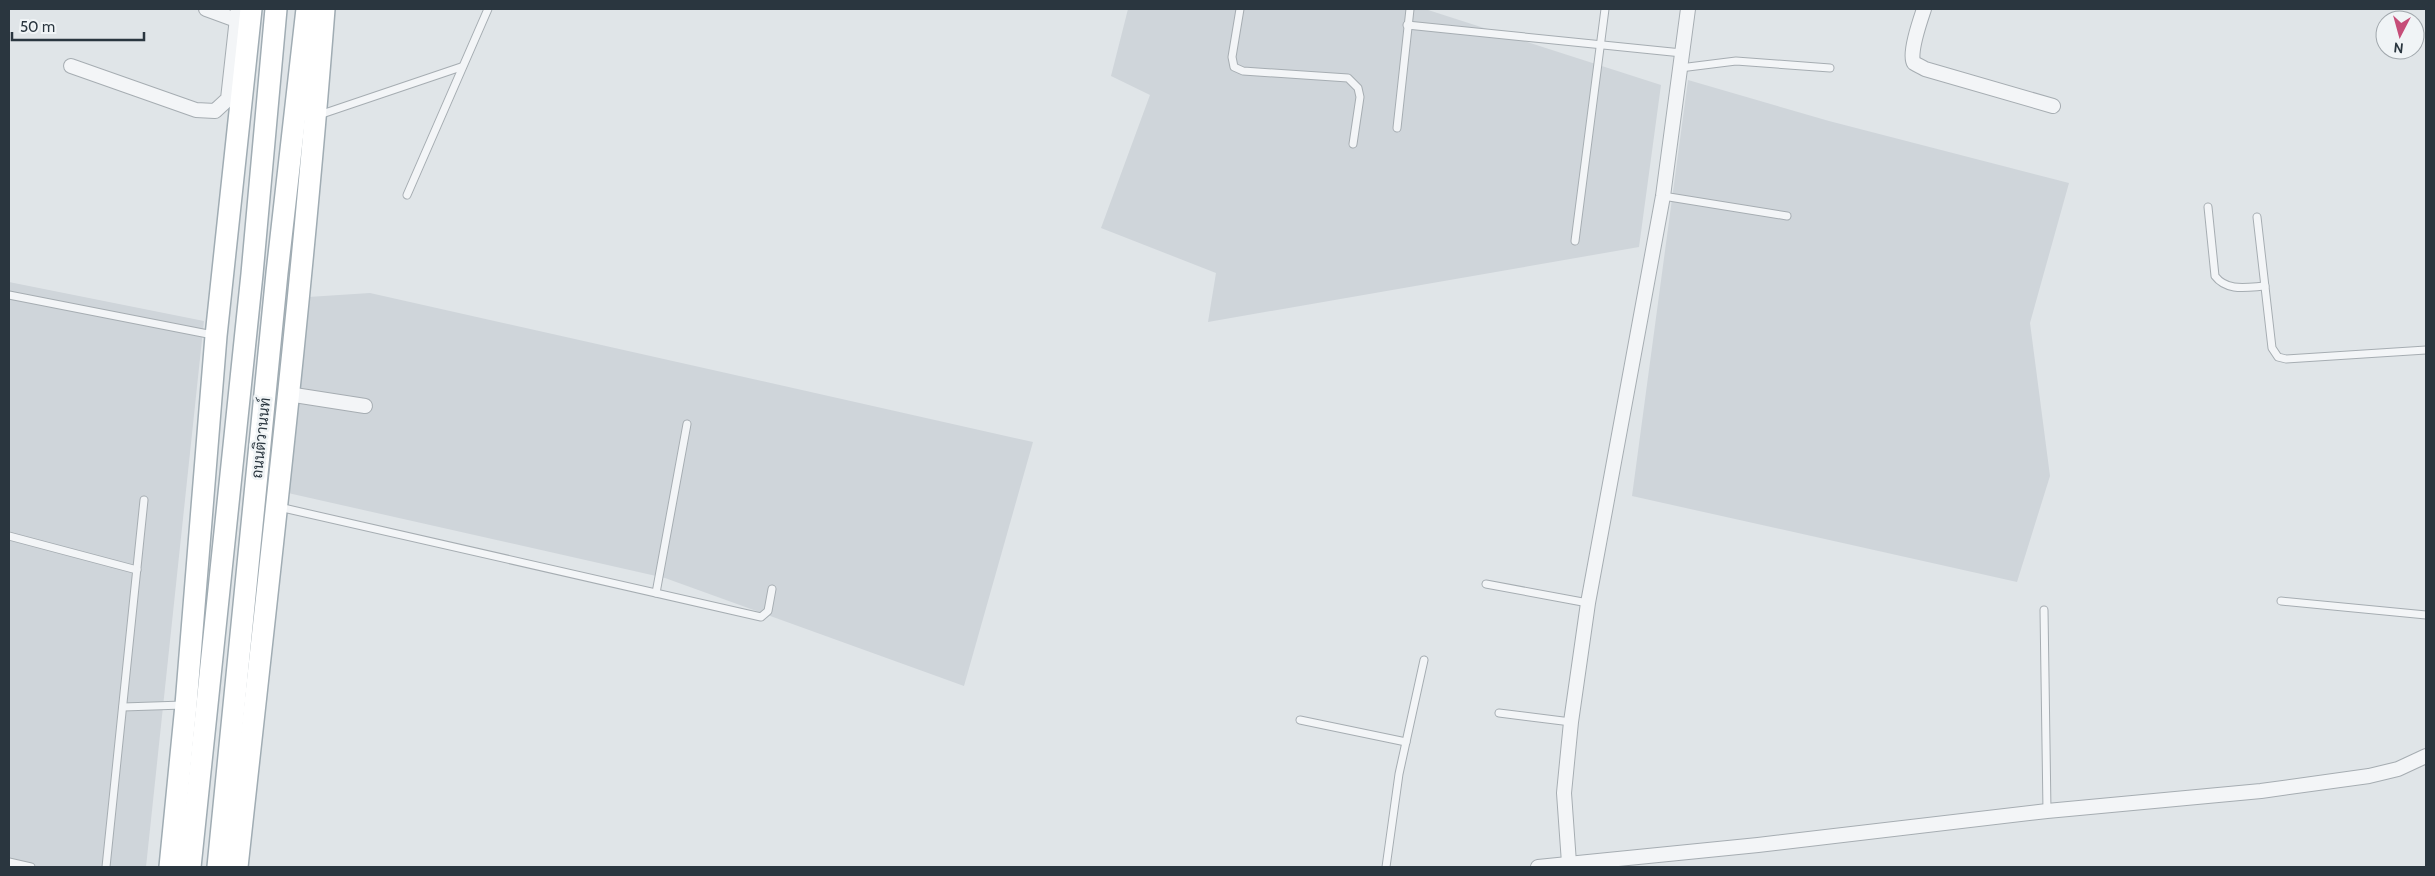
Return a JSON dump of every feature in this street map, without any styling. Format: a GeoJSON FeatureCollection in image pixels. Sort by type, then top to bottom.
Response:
{"type":"FeatureCollection","features":[{"type":"Feature","properties":{"kind":"main road","name":"ถนนติวานนท์"},"geometry":{"type":"LineString","coordinates":[[190,867],[252,274],[276,9]]}},
{"type":"Feature","properties":{"kind":"main road","name":"ถนนติวานนท์"},"geometry":{"type":"LineString","coordinates":[[218,867],[277,273],[307,9]]}},
{"type":"Feature","properties":{"kind":"main road","name":"ถนนติวานนท์"},"geometry":{"type":"LineString","coordinates":[[238,867],[316,116],[324,9]]}},
{"type":"Feature","properties":{"kind":"main road"},"geometry":{"type":"LineString","coordinates":[[170,867],[186,705],[242,12]]}},
{"type":"Feature","properties":{"kind":"street"},"geometry":{"type":"LineString","coordinates":[[71,66],[196,110],[215,111],[228,99],[242,12],[206,9]]}},
{"type":"Feature","properties":{"kind":"street"},"geometry":{"type":"LineString","coordinates":[[1569,863],[1564,793],[1571,722],[1588,603],[1663,196],[1688,9]]}},
{"type":"Feature","properties":{"kind":"street"},"geometry":{"type":"LineString","coordinates":[[1924,9],[1912,57],[1914,63],[1924,69],[2054,106]]}},
{"type":"Feature","properties":{"kind":"street"},"geometry":{"type":"LineString","coordinates":[[288,394],[365,406]]}},
{"type":"Feature","properties":{"kind":"street"},"geometry":{"type":"LineString","coordinates":[[1538,867],[1758,845],[2047,811],[2261,791],[2369,776],[2398,768],[2426,756]]}},
{"type":"Feature","properties":{"kind":"lane"},"geometry":{"type":"LineString","coordinates":[[407,195],[461,67],[488,9]]}},
{"type":"Feature","properties":{"kind":"lane"},"geometry":{"type":"LineString","coordinates":[[1240,9],[1232,57],[1234,67],[1243,71],[1348,78],[1358,88],[1360,98],[1353,144]]}},
{"type":"Feature","properties":{"kind":"lane"},"geometry":{"type":"LineString","coordinates":[[1397,128],[1410,9]]}},
{"type":"Feature","properties":{"kind":"lane"},"geometry":{"type":"LineString","coordinates":[[1575,241],[1605,9]]}},
{"type":"Feature","properties":{"kind":"lane"},"geometry":{"type":"LineString","coordinates":[[1407,25],[1682,53]]}},
{"type":"Feature","properties":{"kind":"lane"},"geometry":{"type":"LineString","coordinates":[[1680,68],[1736,61],[1830,68]]}},
{"type":"Feature","properties":{"kind":"lane"},"geometry":{"type":"LineString","coordinates":[[316,116],[461,67]]}},
{"type":"Feature","properties":{"kind":"lane"},"geometry":{"type":"LineString","coordinates":[[1663,196],[1788,216]]}},
{"type":"Feature","properties":{"kind":"lane"},"geometry":{"type":"LineString","coordinates":[[2208,207],[2215,276],[2220,283],[2232,287],[2265,286]]}},
{"type":"Feature","properties":{"kind":"lane"},"geometry":{"type":"LineString","coordinates":[[2257,217],[2272,348],[2278,357],[2286,359],[2426,350]]}},
{"type":"Feature","properties":{"kind":"lane"},"geometry":{"type":"LineString","coordinates":[[9,294],[216,336]]}},
{"type":"Feature","properties":{"kind":"lane"},"geometry":{"type":"LineString","coordinates":[[656,593],[687,424]]}},
{"type":"Feature","properties":{"kind":"lane"},"geometry":{"type":"LineString","coordinates":[[106,867],[144,500]]}},
{"type":"Feature","properties":{"kind":"lane"},"geometry":{"type":"LineString","coordinates":[[276,506],[761,617],[768,611],[772,589]]}},
{"type":"Feature","properties":{"kind":"lane"},"geometry":{"type":"LineString","coordinates":[[9,536],[137,570]]}},
{"type":"Feature","properties":{"kind":"lane"},"geometry":{"type":"LineString","coordinates":[[1486,584],[1588,603]]}},
{"type":"Feature","properties":{"kind":"lane"},"geometry":{"type":"LineString","coordinates":[[2281,601],[2426,615]]}},
{"type":"Feature","properties":{"kind":"lane"},"geometry":{"type":"LineString","coordinates":[[2044,610],[2047,811]]}},
{"type":"Feature","properties":{"kind":"lane"},"geometry":{"type":"LineString","coordinates":[[1386,867],[1406,742],[1424,660]]}},
{"type":"Feature","properties":{"kind":"lane"},"geometry":{"type":"LineString","coordinates":[[123,706],[186,705]]}},
{"type":"Feature","properties":{"kind":"lane"},"geometry":{"type":"LineString","coordinates":[[1499,713],[1571,722]]}},
{"type":"Feature","properties":{"kind":"lane"},"geometry":{"type":"LineString","coordinates":[[1300,720],[1406,742]]}},
{"type":"Feature","properties":{"kind":"lane"},"geometry":{"type":"LineString","coordinates":[[9,862],[31,867]]}},
{"type":"Feature","properties":{"kind":"shaded area"},"geometry":{"type":"Polygon","coordinates":[[[1128,9],[1425,9],[1661,85],[1639,247],[1208,322],[1216,273],[1101,228],[1150,95],[1111,76],[1128,9]]]}},
{"type":"Feature","properties":{"kind":"shaded area"},"geometry":{"type":"Polygon","coordinates":[[[1688,80],[1829,121],[2069,183],[2030,323],[2050,476],[2017,582],[1632,496],[1688,80]]]}},
{"type":"Feature","properties":{"kind":"shaded area"},"geometry":{"type":"Polygon","coordinates":[[[9,282],[204,321],[146,867],[9,867],[9,282]]]}},
{"type":"Feature","properties":{"kind":"shaded area"},"geometry":{"type":"Polygon","coordinates":[[[370,293],[1033,442],[964,686],[665,578],[288,493],[308,297],[370,293]]]}}]}
